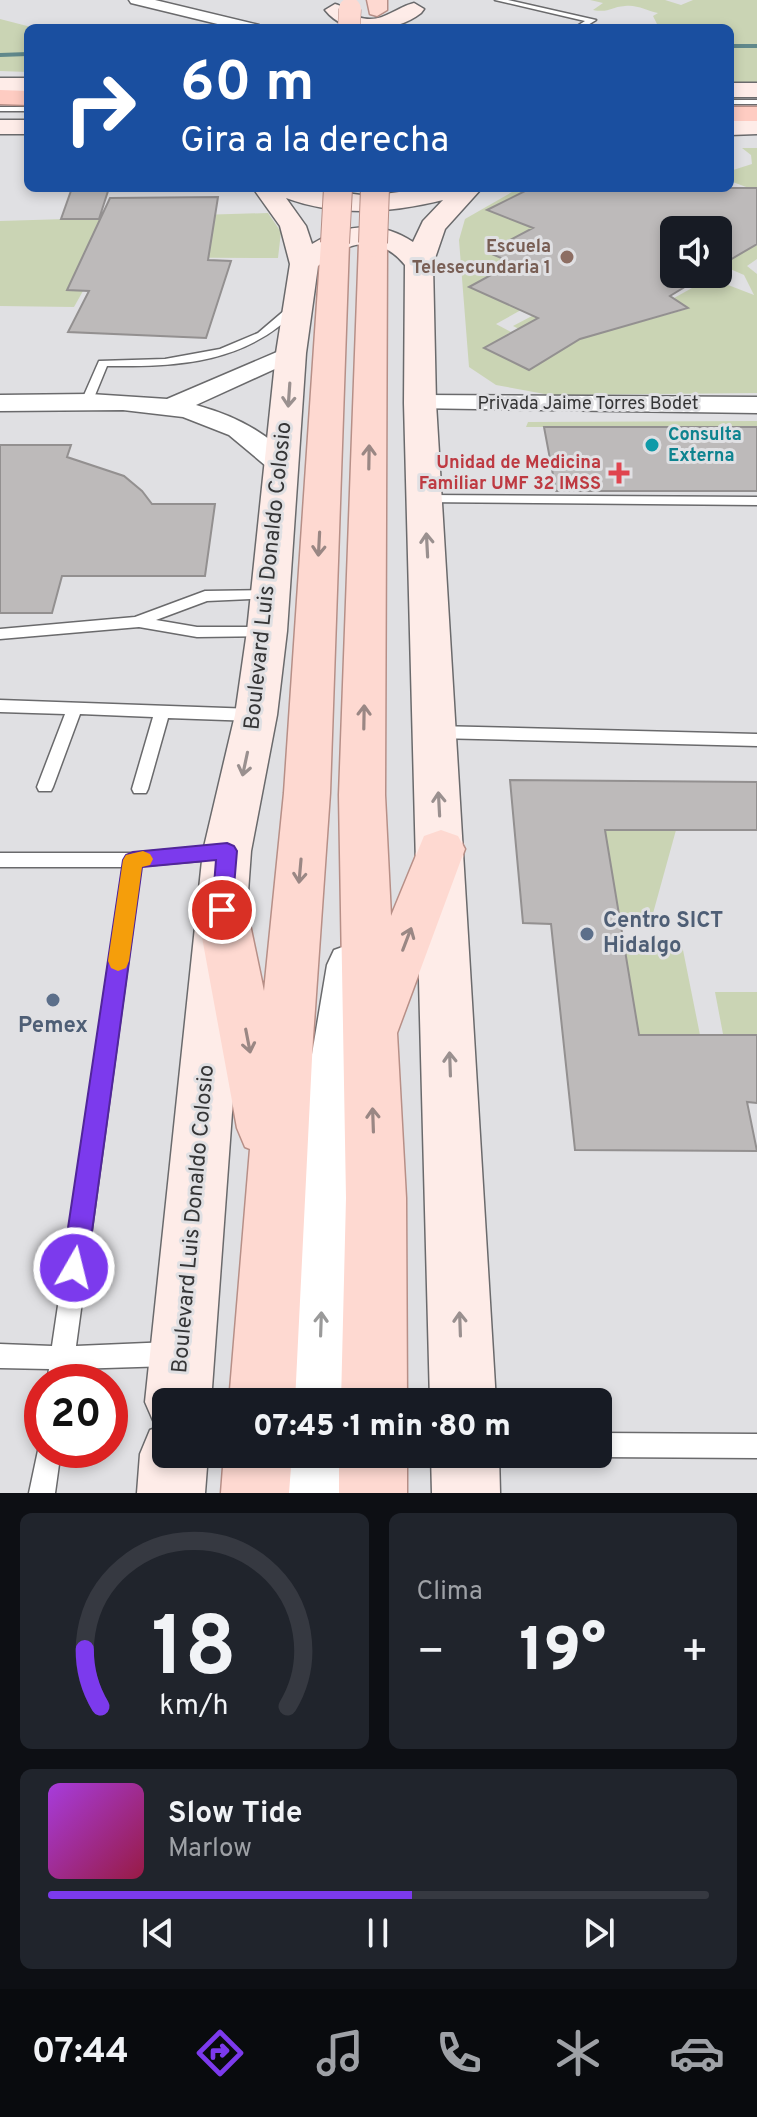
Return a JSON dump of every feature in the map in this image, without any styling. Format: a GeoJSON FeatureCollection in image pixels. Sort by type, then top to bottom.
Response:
{"type":"FeatureCollection","features":[{"type":"Feature","properties":{"kind":"highway"},"geometry":{"type":"LineString","coordinates":[[734,100],[757,100]]}},
{"type":"Feature","properties":{"kind":"highway"},"geometry":{"type":"LineString","coordinates":[[0,106],[24,106]]}},
{"type":"Feature","properties":{"kind":"highway"},"geometry":{"type":"LineString","coordinates":[[734,111],[757,111]]}},
{"type":"Feature","properties":{"kind":"main road"},"geometry":{"type":"LineString","coordinates":[[377,0],[378,24]]}},
{"type":"Feature","properties":{"kind":"main road"},"geometry":{"type":"LineString","coordinates":[[337,9],[341,17],[373,24],[400,20],[412,5],[426,24]]}},
{"type":"Feature","properties":{"kind":"main road"},"geometry":{"type":"LineString","coordinates":[[0,85],[24,85]]}},
{"type":"Feature","properties":{"kind":"main road"},"geometry":{"type":"LineString","coordinates":[[734,90],[757,90]]}},
{"type":"Feature","properties":{"kind":"main road"},"geometry":{"type":"LineString","coordinates":[[0,127],[24,127]]}},
{"type":"Feature","properties":{"kind":"main road"},"geometry":{"type":"LineString","coordinates":[[734,128],[757,127]]}},
{"type":"Feature","properties":{"kind":"main road","name":"Boulevard Luis Donaldo Colosio"},"geometry":{"type":"LineString","coordinates":[[180,1378],[227,851],[256,715],[267,631],[291,353],[304,264],[294,228],[269,192]]}},
{"type":"Feature","properties":{"kind":"main road"},"geometry":{"type":"LineString","coordinates":[[297,192],[327,201],[357,204],[401,203],[441,192]]}},
{"type":"Feature","properties":{"kind":"main road","name":"Boulevard Luis Donaldo Colosio"},"geometry":{"type":"LineString","coordinates":[[263,1388],[286,1038],[307,793],[338,192]]}},
{"type":"Feature","properties":{"kind":"main road"},"geometry":{"type":"LineString","coordinates":[[374,1388],[376,1198],[362,795],[375,192]]}},
{"type":"Feature","properties":{"kind":"main road"},"geometry":{"type":"LineString","coordinates":[[462,1388],[420,403],[419,264],[432,227],[465,192]]}},
{"type":"Feature","properties":{"kind":"main road"},"geometry":{"type":"LineString","coordinates":[[304,264],[323,246],[366,235],[391,238],[402,243],[419,264]]}},
{"type":"Feature","properties":{"kind":"main road"},"geometry":{"type":"LineString","coordinates":[[370,1038],[441,849]]}},
{"type":"Feature","properties":{"kind":"main road"},"geometry":{"type":"LineString","coordinates":[[222,910],[278,1193]]}},
{"type":"Feature","properties":{"kind":"main road"},"geometry":{"type":"LineString","coordinates":[[171,1493],[173,1468]]}},
{"type":"Feature","properties":{"kind":"main road"},"geometry":{"type":"LineString","coordinates":[[255,1493],[257,1468]]}},
{"type":"Feature","properties":{"kind":"main road"},"geometry":{"type":"LineString","coordinates":[[373,1468],[373,1493]]}},
{"type":"Feature","properties":{"kind":"main road"},"geometry":{"type":"LineString","coordinates":[[465,1468],[466,1493]]}},
{"type":"Feature","properties":{"kind":"street"},"geometry":{"type":"LineString","coordinates":[[136,0],[237,24]]}},
{"type":"Feature","properties":{"kind":"street"},"geometry":{"type":"LineString","coordinates":[[173,406],[291,353]]}},
{"type":"Feature","properties":{"kind":"street"},"geometry":{"type":"LineString","coordinates":[[0,403],[87,402],[173,406],[236,429],[281,465]]}},
{"type":"Feature","properties":{"kind":"street","name":"Privada Jaime Torres Bodet"},"geometry":{"type":"LineString","coordinates":[[420,403],[757,405]]}},
{"type":"Feature","properties":{"kind":"street"},"geometry":{"type":"LineString","coordinates":[[319,1388],[329,1114],[365,867]]}},
{"type":"Feature","properties":{"kind":"street"},"geometry":{"type":"LineString","coordinates":[[315,1493],[316,1468]]}},
{"type":"Feature","properties":{"kind":"lane"},"geometry":{"type":"LineString","coordinates":[[498,0],[592,20],[585,24]]}},
{"type":"Feature","properties":{"kind":"lane"},"geometry":{"type":"LineString","coordinates":[[87,402],[103,363],[168,363],[198,359],[265,334],[297,305]]}},
{"type":"Feature","properties":{"kind":"lane"},"geometry":{"type":"LineString","coordinates":[[424,499],[757,501]]}},
{"type":"Feature","properties":{"kind":"lane"},"geometry":{"type":"LineString","coordinates":[[139,622],[205,596],[270,595]]}},
{"type":"Feature","properties":{"kind":"lane"},"geometry":{"type":"LineString","coordinates":[[0,634],[139,622],[197,632],[267,631]]}},
{"type":"Feature","properties":{"kind":"lane"},"geometry":{"type":"LineString","coordinates":[[0,706],[256,715]]}},
{"type":"Feature","properties":{"kind":"lane"},"geometry":{"type":"LineString","coordinates":[[45,787],[74,710]]}},
{"type":"Feature","properties":{"kind":"lane"},"geometry":{"type":"LineString","coordinates":[[140,789],[162,713]]}},
{"type":"Feature","properties":{"kind":"lane"},"geometry":{"type":"LineString","coordinates":[[435,732],[757,740]]}},
{"type":"Feature","properties":{"kind":"lane"},"geometry":{"type":"LineString","coordinates":[[0,860],[133,860],[227,851]]}},
{"type":"Feature","properties":{"kind":"lane"},"geometry":{"type":"LineString","coordinates":[[61,1364],[133,860]]}},
{"type":"Feature","properties":{"kind":"lane"},"geometry":{"type":"LineString","coordinates":[[0,1356],[62,1358],[180,1378]]}},
{"type":"Feature","properties":{"kind":"lane"},"geometry":{"type":"LineString","coordinates":[[612,1445],[757,1446]]}},
{"type":"Feature","properties":{"kind":"lane"},"geometry":{"type":"LineString","coordinates":[[42,1493],[46,1468]]}},
{"type":"Feature","properties":{"kind":"green space"},"geometry":{"type":"Polygon","coordinates":[[[590,0],[665,0],[681,5],[693,0],[757,0],[757,82],[734,82],[734,24],[657,24],[653,16],[658,13],[638,7],[593,10],[603,3],[590,0]]]}},
{"type":"Feature","properties":{"kind":"green space"},"geometry":{"type":"Polygon","coordinates":[[[0,19],[24,25],[24,72],[0,71],[0,19]]]}},
{"type":"Feature","properties":{"kind":"green space"},"geometry":{"type":"Polygon","coordinates":[[[742,148],[757,148],[757,191],[734,182],[734,170],[752,164],[751,155],[742,148]]]}},
{"type":"Feature","properties":{"kind":"green space"},"geometry":{"type":"Polygon","coordinates":[[[512,192],[556,192],[489,210],[558,238],[488,252],[584,293],[499,271],[470,286],[521,310],[496,324],[511,332],[485,348],[561,350],[513,326],[549,307],[587,337],[687,309],[674,298],[692,288],[732,286],[754,295],[744,275],[732,270],[732,258],[757,243],[757,259],[747,266],[757,274],[757,393],[550,395],[496,385],[469,367],[459,240],[465,219],[512,192]]]}},
{"type":"Feature","properties":{"kind":"green space"},"geometry":{"type":"Polygon","coordinates":[[[268,213],[281,232],[278,258],[83,257],[67,289],[83,291],[74,307],[0,306],[0,221],[268,213]]]}},
{"type":"Feature","properties":{"kind":"green space"},"geometry":{"type":"Polygon","coordinates":[[[757,421],[757,427],[526,427],[528,422],[757,421]]]}},
{"type":"Feature","properties":{"kind":"green space"},"geometry":{"type":"Polygon","coordinates":[[[605,830],[676,830],[652,917],[620,917],[605,830]]]}},
{"type":"Feature","properties":{"kind":"green space"},"geometry":{"type":"Polygon","coordinates":[[[624,944],[682,945],[700,1035],[639,1035],[624,944]]]}},
{"type":"Feature","properties":{"kind":"green space"},"geometry":{"type":"Polygon","coordinates":[[[715,992],[757,992],[757,1035],[723,1034],[715,992]]]}},
{"type":"Feature","properties":{"kind":"building"},"geometry":{"type":"Polygon","coordinates":[[[734,188],[757,188],[757,244],[732,259],[732,216],[660,216],[660,288],[683,288],[670,296],[688,308],[580,339],[529,370],[484,348],[538,318],[469,287],[513,263],[487,252],[533,228],[487,210],[523,192],[734,192],[734,188]]]}},
{"type":"Feature","properties":{"kind":"building"},"geometry":{"type":"Polygon","coordinates":[[[71,192],[108,192],[99,219],[61,219],[71,192]]]}},
{"type":"Feature","properties":{"kind":"building"},"geometry":{"type":"Polygon","coordinates":[[[218,197],[208,260],[231,261],[206,338],[68,332],[89,291],[67,290],[110,198],[218,197]]]}},
{"type":"Feature","properties":{"kind":"building","name":"Consulta Externa"},"geometry":{"type":"Polygon","coordinates":[[[544,427],[757,427],[757,491],[556,491],[544,427]]]}},
{"type":"Feature","properties":{"kind":"building"},"geometry":{"type":"Polygon","coordinates":[[[0,445],[71,445],[67,457],[124,476],[152,504],[215,504],[205,576],[62,576],[52,613],[0,613],[0,445]]]}},
{"type":"Feature","properties":{"kind":"building","name":"Centro SICT Hidalgo"},"geometry":{"type":"Polygon","coordinates":[[[510,780],[757,782],[757,830],[605,830],[639,1035],[757,1035],[757,1103],[747,1102],[757,1151],[575,1150],[551,924],[523,923],[510,780]]]}},
{"type":"Feature","properties":{"kind":"waterway"},"geometry":{"type":"LineString","coordinates":[[734,46],[757,46]]}},
{"type":"Feature","properties":{"kind":"waterway"},"geometry":{"type":"LineString","coordinates":[[0,55],[24,54]]}},
{"type":"Feature","properties":{"kind":"slow traffic"},"geometry":{"type":"LineString","coordinates":[[118,961],[133,860],[143,859]]}},
{"type":"Feature","properties":{"kind":"place","name":"Escuela Telesecundaria 1"},"geometry":{"type":"Point","coordinates":[567,257]}},
{"type":"Feature","properties":{"kind":"place","name":"Consulta Externa"},"geometry":{"type":"Point","coordinates":[652,445]}},
{"type":"Feature","properties":{"kind":"place","name":"Unidad de Medicina Familiar UMF 32 IMSS"},"geometry":{"type":"Point","coordinates":[619,473]}},
{"type":"Feature","properties":{"kind":"place","name":"Centro SICT Hidalgo"},"geometry":{"type":"Point","coordinates":[587,934]}},
{"type":"Feature","properties":{"kind":"place","name":"Pemex"},"geometry":{"type":"Point","coordinates":[53,1000]}},
{"type":"Feature","properties":{"kind":"route"},"geometry":{"type":"LineString","coordinates":[[74,1268],[133,860],[227,851],[222,910]]}}]}
